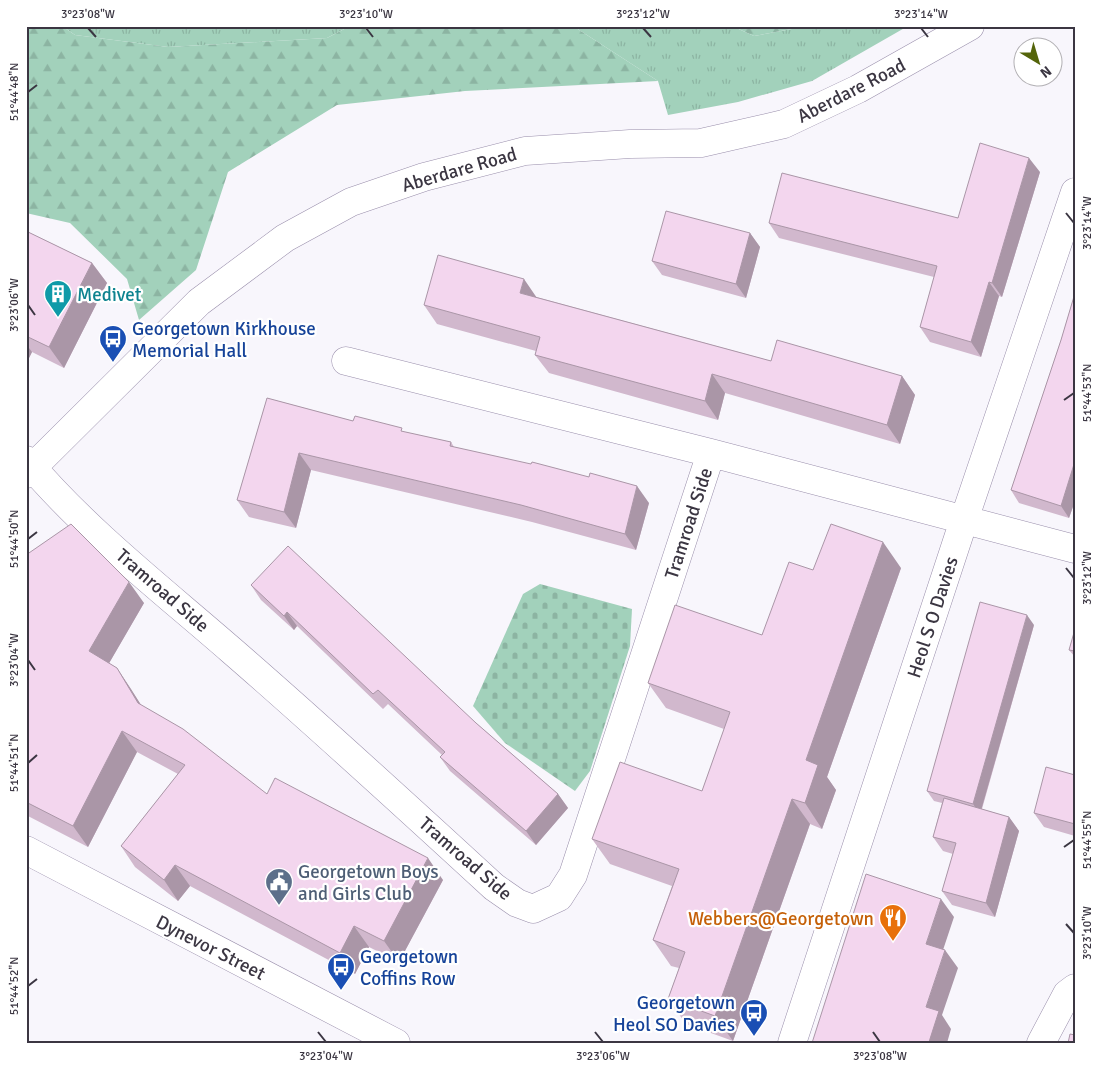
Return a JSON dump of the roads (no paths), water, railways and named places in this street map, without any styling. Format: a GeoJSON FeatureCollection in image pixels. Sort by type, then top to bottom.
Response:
{"type":"FeatureCollection","features":[{"type":"Feature","properties":{"kind":"street","name":"Aberdare Road"},"geometry":{"type":"LineString","coordinates":[[28,467],[200,302],[285,238],[351,202],[424,177],[525,151],[630,144],[701,143],[784,124],[858,89],[970,26]]}},
{"type":"Feature","properties":{"kind":"street","name":"Heol S O Davies"},"geometry":{"type":"LineString","coordinates":[[792,1043],[964,520],[1075,192]]}},
{"type":"Feature","properties":{"kind":"street"},"geometry":{"type":"LineString","coordinates":[[346,361],[710,453],[1075,549]]}},
{"type":"Feature","properties":{"kind":"street","name":"Tramroad Side"},"geometry":{"type":"LineString","coordinates":[[28,467],[120,554],[341,745],[494,887],[517,903],[534,909],[559,897],[573,875],[710,453]]}},
{"type":"Feature","properties":{"kind":"street","name":"Dynevor Street"},"geometry":{"type":"LineString","coordinates":[[26,850],[396,1043]]}},
{"type":"Feature","properties":{"kind":"street"},"geometry":{"type":"LineString","coordinates":[[1041,1043],[1067,994],[1075,988]]}},
{"type":"Feature","properties":{"kind":"place","name":"Medivet"},"geometry":{"type":"Point","coordinates":[58,318]}},
{"type":"Feature","properties":{"kind":"place","name":"Georgetown Kirkhouse Memorial Hall"},"geometry":{"type":"Point","coordinates":[113,363]}},
{"type":"Feature","properties":{"kind":"place","name":"Georgetown Boys and Girls Club"},"geometry":{"type":"Point","coordinates":[279,906]}},
{"type":"Feature","properties":{"kind":"place","name":"Webbers@Georgetown"},"geometry":{"type":"Point","coordinates":[893,942]}},
{"type":"Feature","properties":{"kind":"place","name":"Georgetown Coffins Row"},"geometry":{"type":"Point","coordinates":[341,991]}},
{"type":"Feature","properties":{"kind":"place","name":"Georgetown Heol SO Davies"},"geometry":{"type":"Point","coordinates":[754,1037]}}]}
